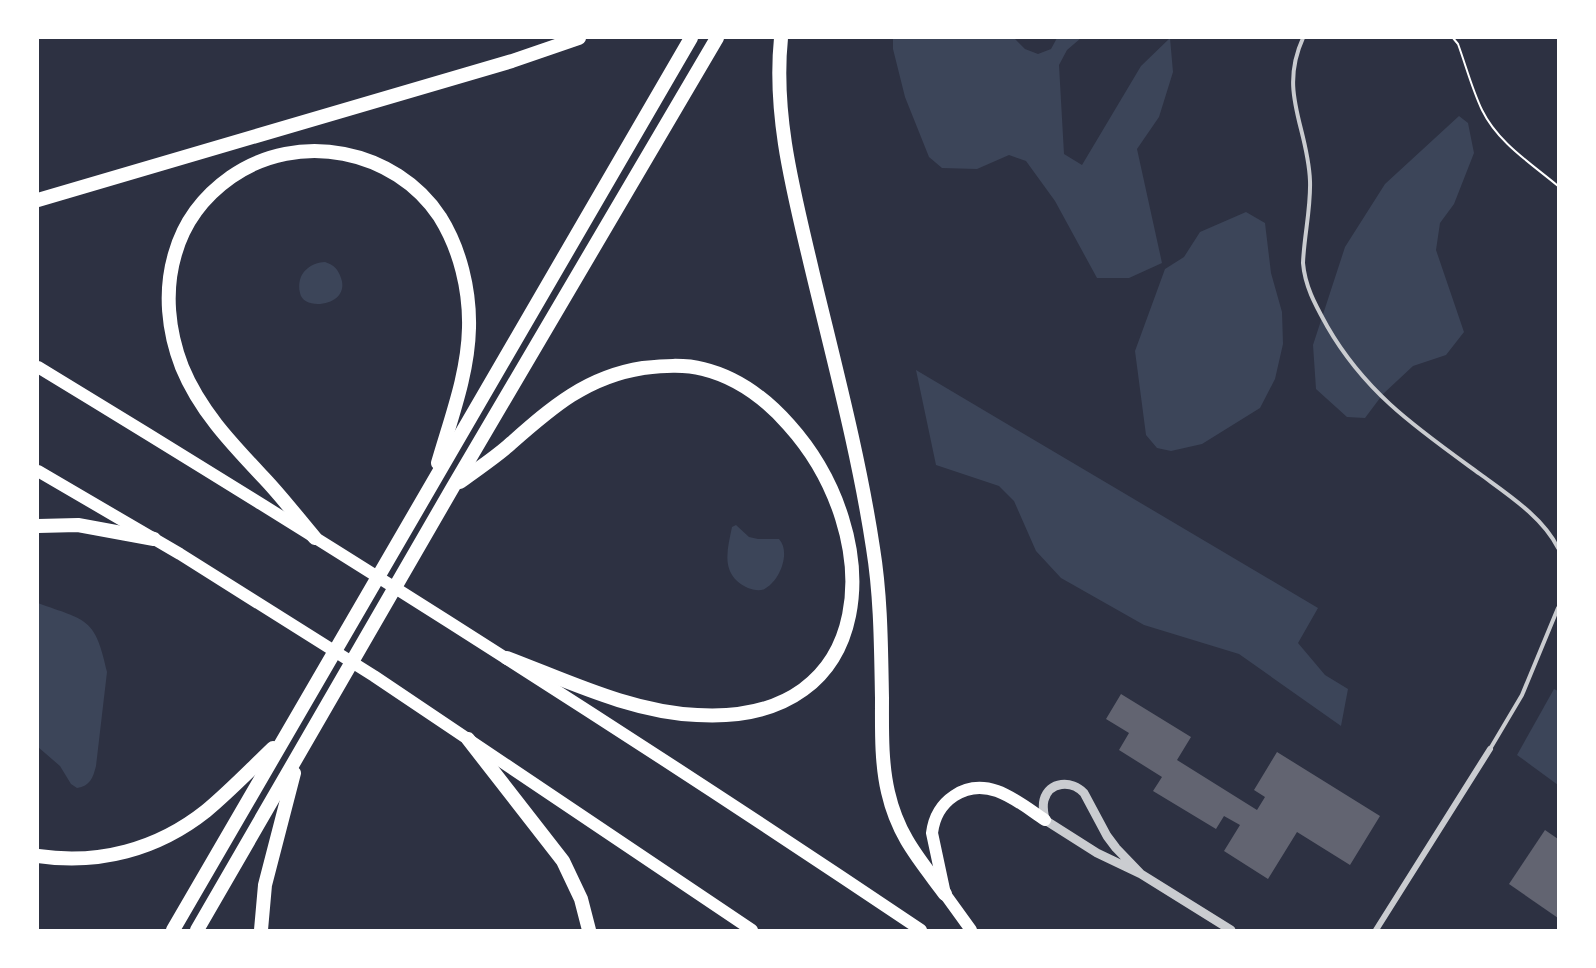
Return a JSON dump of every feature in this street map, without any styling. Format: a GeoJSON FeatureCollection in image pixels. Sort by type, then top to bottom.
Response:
{"type":"FeatureCollection","features":[{"type":"Feature","properties":{"kind":"highway"},"geometry":{"type":"LineString","coordinates":[[38,200],[512,61],[579,38]]}},
{"type":"Feature","properties":{"kind":"highway"},"geometry":{"type":"LineString","coordinates":[[173,930],[691,38]]}},
{"type":"Feature","properties":{"kind":"highway"},"geometry":{"type":"LineString","coordinates":[[197,930],[453,487],[717,38]]}},
{"type":"Feature","properties":{"kind":"highway"},"geometry":{"type":"LineString","coordinates":[[781,38],[779,96],[784,143],[852,442],[875,559],[886,781],[892,806],[907,844],[971,930]]}},
{"type":"Feature","properties":{"kind":"highway"},"geometry":{"type":"LineString","coordinates":[[315,538],[241,454],[203,406],[182,366],[170,322],[169,280],[174,256],[186,226],[213,192],[250,165],[280,155],[304,151],[350,154],[386,168],[407,182],[426,200],[446,227],[464,279],[469,316],[468,340],[459,392],[431,486]]}},
{"type":"Feature","properties":{"kind":"highway"},"geometry":{"type":"LineString","coordinates":[[38,367],[507,658],[921,930]]}},
{"type":"Feature","properties":{"kind":"highway"},"geometry":{"type":"LineString","coordinates":[[453,487],[506,448],[549,410],[582,388],[632,370],[687,367],[711,371],[736,382],[761,398],[783,418],[807,446],[820,467],[844,519],[854,578],[852,604],[846,630],[836,652],[822,672],[796,694],[774,705],[724,715],[669,712],[620,700],[507,658]]}},
{"type":"Feature","properties":{"kind":"highway"},"geometry":{"type":"LineString","coordinates":[[38,471],[154,539],[333,650],[752,930]]}},
{"type":"Feature","properties":{"kind":"highway"},"geometry":{"type":"LineString","coordinates":[[38,526],[78,525],[154,539]]}},
{"type":"Feature","properties":{"kind":"highway"},"geometry":{"type":"LineString","coordinates":[[38,856],[97,858],[133,850],[159,840],[206,811],[285,736]]}},
{"type":"Feature","properties":{"kind":"highway"},"geometry":{"type":"LineString","coordinates":[[468,739],[563,861],[581,899],[589,930]]}},
{"type":"Feature","properties":{"kind":"highway"},"geometry":{"type":"LineString","coordinates":[[261,930],[265,885],[298,757]]}},
{"type":"Feature","properties":{"kind":"highway"},"geometry":{"type":"LineString","coordinates":[[945,894],[932,833],[936,816],[948,799],[972,789],[990,789],[1012,798],[1045,820]]}},
{"type":"Feature","properties":{"kind":"street"},"geometry":{"type":"LineString","coordinates":[[1376,930],[1490,749]]}},
{"type":"Feature","properties":{"kind":"street"},"geometry":{"type":"LineString","coordinates":[[1141,874],[1116,848],[1079,787],[1068,783],[1061,784],[1048,792],[1043,804],[1045,820],[1097,853],[1141,874],[1231,930]]}},
{"type":"Feature","properties":{"kind":"lane"},"geometry":{"type":"LineString","coordinates":[[1303,38],[1295,59],[1292,89],[1310,182],[1304,275],[1316,306],[1337,343],[1371,387],[1419,430],[1524,509],[1545,528],[1558,548]]}},
{"type":"Feature","properties":{"kind":"lane"},"geometry":{"type":"LineString","coordinates":[[1490,749],[1522,695],[1558,608]]}},
{"type":"Feature","properties":{"kind":"path"},"geometry":{"type":"LineString","coordinates":[[1453,38],[1461,52],[1483,113],[1495,130],[1512,148],[1558,186]]}},
{"type":"Feature","properties":{"kind":"shaded area"},"geometry":{"type":"Polygon","coordinates":[[[893,38],[1014,38],[1025,49],[1038,54],[1051,49],[1057,38],[1081,38],[1067,50],[1059,65],[1064,154],[1082,165],[1141,66],[1170,38],[1173,72],[1159,117],[1137,149],[1162,263],[1129,278],[1097,278],[1055,201],[1026,161],[1009,155],[977,169],[942,168],[929,157],[905,97],[893,49],[893,38]]]}},
{"type":"Feature","properties":{"kind":"shaded area"},"geometry":{"type":"Polygon","coordinates":[[[1459,116],[1468,123],[1474,153],[1454,204],[1440,223],[1436,250],[1464,332],[1446,355],[1413,366],[1383,394],[1365,418],[1347,417],[1316,389],[1313,345],[1345,247],[1385,184],[1459,116]]]}},
{"type":"Feature","properties":{"kind":"shaded area"},"geometry":{"type":"Polygon","coordinates":[[[1246,212],[1265,223],[1271,273],[1282,312],[1283,344],[1275,379],[1260,408],[1202,444],[1171,451],[1157,448],[1146,435],[1135,351],[1165,269],[1184,257],[1200,232],[1246,212]]]}},
{"type":"Feature","properties":{"kind":"shaded area"},"geometry":{"type":"Polygon","coordinates":[[[325,262],[337,270],[341,278],[342,287],[339,295],[325,303],[309,303],[300,293],[300,280],[309,267],[325,262]]]}},
{"type":"Feature","properties":{"kind":"shaded area"},"geometry":{"type":"Polygon","coordinates":[[[916,370],[1318,608],[1298,643],[1325,675],[1348,689],[1341,726],[1239,654],[1144,625],[1061,578],[1036,551],[1014,501],[999,486],[936,465],[916,370]]]}},
{"type":"Feature","properties":{"kind":"shaded area"},"geometry":{"type":"Polygon","coordinates":[[[736,525],[749,537],[779,539],[782,545],[784,558],[782,565],[776,579],[764,589],[748,588],[739,583],[729,569],[728,545],[732,527],[736,525]]]}},
{"type":"Feature","properties":{"kind":"shaded area"},"geometry":{"type":"Polygon","coordinates":[[[38,603],[78,618],[93,631],[103,654],[107,672],[94,774],[90,781],[77,788],[71,784],[60,766],[38,747],[38,603]]]}},
{"type":"Feature","properties":{"kind":"shaded area"},"geometry":{"type":"Polygon","coordinates":[[[1554,689],[1558,691],[1558,785],[1517,755],[1554,689]]]}},
{"type":"Feature","properties":{"kind":"building"},"geometry":{"type":"Polygon","coordinates":[[[1121,694],[1191,737],[1177,760],[1257,810],[1265,797],[1254,790],[1277,752],[1380,816],[1350,865],[1297,832],[1268,879],[1224,851],[1240,825],[1224,816],[1216,829],[1153,791],[1162,777],[1119,750],[1129,733],[1106,719],[1121,694]]]}},
{"type":"Feature","properties":{"kind":"building"},"geometry":{"type":"Polygon","coordinates":[[[1545,830],[1558,839],[1558,918],[1509,884],[1545,830]]]}}]}
